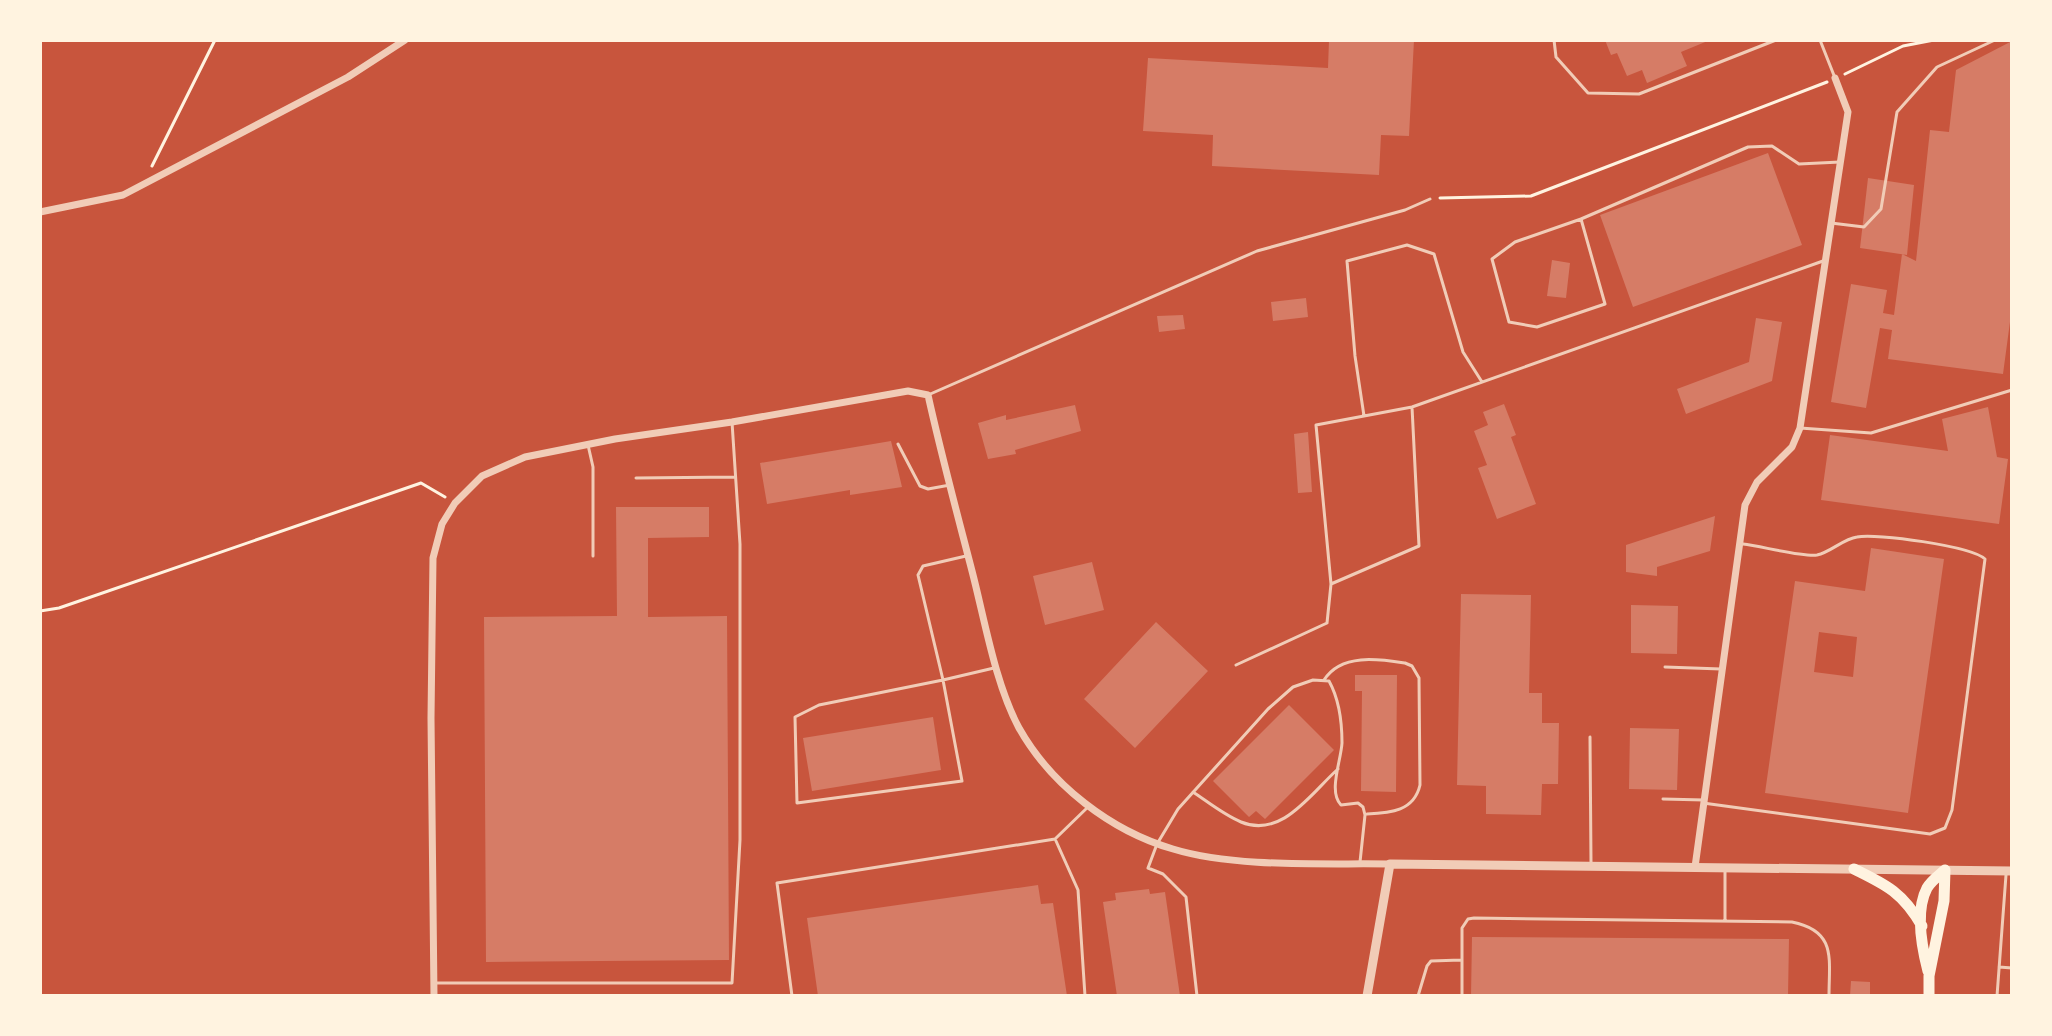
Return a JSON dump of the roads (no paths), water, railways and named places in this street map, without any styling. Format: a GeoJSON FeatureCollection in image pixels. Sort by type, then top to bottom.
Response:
{"type":"FeatureCollection","features":[{"type":"Feature","properties":{"kind":"highway"},"geometry":{"type":"LineString","coordinates":[[1854,869],[1895,891],[1904,899],[1922,927]]}},
{"type":"Feature","properties":{"kind":"highway"},"geometry":{"type":"LineString","coordinates":[[1929,996],[1922,927],[1925,893],[1933,880],[1945,870]]}},
{"type":"Feature","properties":{"kind":"highway"},"geometry":{"type":"LineString","coordinates":[[1929,976],[1940,926],[1945,870]]}},
{"type":"Feature","properties":{"kind":"street"},"geometry":{"type":"LineString","coordinates":[[40,212],[123,195],[348,77],[405,40]]}},
{"type":"Feature","properties":{"kind":"street"},"geometry":{"type":"LineString","coordinates":[[1695,867],[1745,505],[1757,482],[1792,447],[1800,428],[1848,112],[1835,78]]}},
{"type":"Feature","properties":{"kind":"street"},"geometry":{"type":"LineString","coordinates":[[434,996],[433,558],[442,524],[455,503],[482,476],[525,457],[908,391],[928,395],[997,667],[1019,728],[1052,772],[1089,806],[1126,830],[1157,844],[1217,859],[1360,864],[2009,871]]}},
{"type":"Feature","properties":{"kind":"street"},"geometry":{"type":"LineString","coordinates":[[1367,996],[1390,864]]}},
{"type":"Feature","properties":{"kind":"lane"},"geometry":{"type":"LineString","coordinates":[[1554,40],[1556,57],[1588,93],[1639,94],[1776,40]]}},
{"type":"Feature","properties":{"kind":"lane"},"geometry":{"type":"LineString","coordinates":[[1820,40],[1835,78]]}},
{"type":"Feature","properties":{"kind":"lane"},"geometry":{"type":"LineString","coordinates":[[1831,223],[1864,227],[1881,209],[1897,112],[1937,67],[1995,40]]}},
{"type":"Feature","properties":{"kind":"lane"},"geometry":{"type":"LineString","coordinates":[[1581,219],[1605,304],[1537,327],[1509,322],[1492,259],[1515,242],[1581,219],[1748,147],[1772,146],[1799,164],[1840,162]]}},
{"type":"Feature","properties":{"kind":"lane"},"geometry":{"type":"LineString","coordinates":[[928,395],[1257,251],[1405,210],[1430,199]]}},
{"type":"Feature","properties":{"kind":"lane"},"geometry":{"type":"LineString","coordinates":[[1364,416],[1355,356],[1347,261],[1407,245],[1434,254],[1463,352],[1482,382]]}},
{"type":"Feature","properties":{"kind":"lane"},"geometry":{"type":"LineString","coordinates":[[1236,665],[1327,623],[1331,584],[1316,425],[1412,407],[1826,260]]}},
{"type":"Feature","properties":{"kind":"lane"},"geometry":{"type":"LineString","coordinates":[[1800,428],[1871,433],[2012,390]]}},
{"type":"Feature","properties":{"kind":"lane"},"geometry":{"type":"LineString","coordinates":[[1331,584],[1419,546],[1412,407]]}},
{"type":"Feature","properties":{"kind":"lane"},"geometry":{"type":"LineString","coordinates":[[434,983],[732,983],[740,825],[740,544],[732,422]]}},
{"type":"Feature","properties":{"kind":"lane"},"geometry":{"type":"LineString","coordinates":[[898,444],[920,486],[928,489],[950,485]]}},
{"type":"Feature","properties":{"kind":"lane"},"geometry":{"type":"LineString","coordinates":[[588,445],[593,467],[593,556]]}},
{"type":"Feature","properties":{"kind":"lane"},"geometry":{"type":"LineString","coordinates":[[636,478],[735,477]]}},
{"type":"Feature","properties":{"kind":"lane"},"geometry":{"type":"LineString","coordinates":[[1663,799],[1930,834],[1945,828],[1952,810],[1986,564],[1982,555],[1963,549],[1866,535],[1852,538],[1818,555],[1738,543]]}},
{"type":"Feature","properties":{"kind":"lane"},"geometry":{"type":"LineString","coordinates":[[968,555],[923,566],[918,575],[943,680],[962,781],[797,803],[795,717],[819,705],[943,680],[997,667]]}},
{"type":"Feature","properties":{"kind":"lane"},"geometry":{"type":"LineString","coordinates":[[1324,680],[1328,673],[1343,663],[1357,660],[1405,663],[1412,666],[1419,678],[1418,794],[1414,802],[1405,808],[1365,815]]}},
{"type":"Feature","properties":{"kind":"lane"},"geometry":{"type":"LineString","coordinates":[[1665,667],[1721,669]]}},
{"type":"Feature","properties":{"kind":"lane"},"geometry":{"type":"LineString","coordinates":[[1197,996],[1186,897],[1163,874],[1148,868],[1157,844],[1178,809],[1268,709],[1293,687],[1313,680],[1329,681],[1337,702],[1341,731],[1335,795],[1337,802],[1347,806],[1358,803],[1363,807],[1365,815],[1360,864]]}},
{"type":"Feature","properties":{"kind":"lane"},"geometry":{"type":"LineString","coordinates":[[1590,737],[1591,866]]}},
{"type":"Feature","properties":{"kind":"lane"},"geometry":{"type":"LineString","coordinates":[[1193,792],[1238,821],[1255,825],[1273,824],[1288,817],[1338,769]]}},
{"type":"Feature","properties":{"kind":"lane"},"geometry":{"type":"LineString","coordinates":[[792,996],[777,883],[1055,839],[1089,806]]}},
{"type":"Feature","properties":{"kind":"lane"},"geometry":{"type":"LineString","coordinates":[[1055,839],[1078,890],[1085,996]]}},
{"type":"Feature","properties":{"kind":"lane"},"geometry":{"type":"LineString","coordinates":[[1725,867],[1726,921]]}},
{"type":"Feature","properties":{"kind":"lane"},"geometry":{"type":"LineString","coordinates":[[1997,996],[2009,871]]}},
{"type":"Feature","properties":{"kind":"lane"},"geometry":{"type":"LineString","coordinates":[[2003,918],[2012,919]]}},
{"type":"Feature","properties":{"kind":"lane"},"geometry":{"type":"LineString","coordinates":[[1462,996],[1462,928],[1468,919],[1792,922],[1807,925],[1826,942],[1829,996]]}},
{"type":"Feature","properties":{"kind":"lane"},"geometry":{"type":"LineString","coordinates":[[1418,996],[1431,961],[1462,960]]}},
{"type":"Feature","properties":{"kind":"lane"},"geometry":{"type":"LineString","coordinates":[[1999,967],[2012,968]]}}]}
